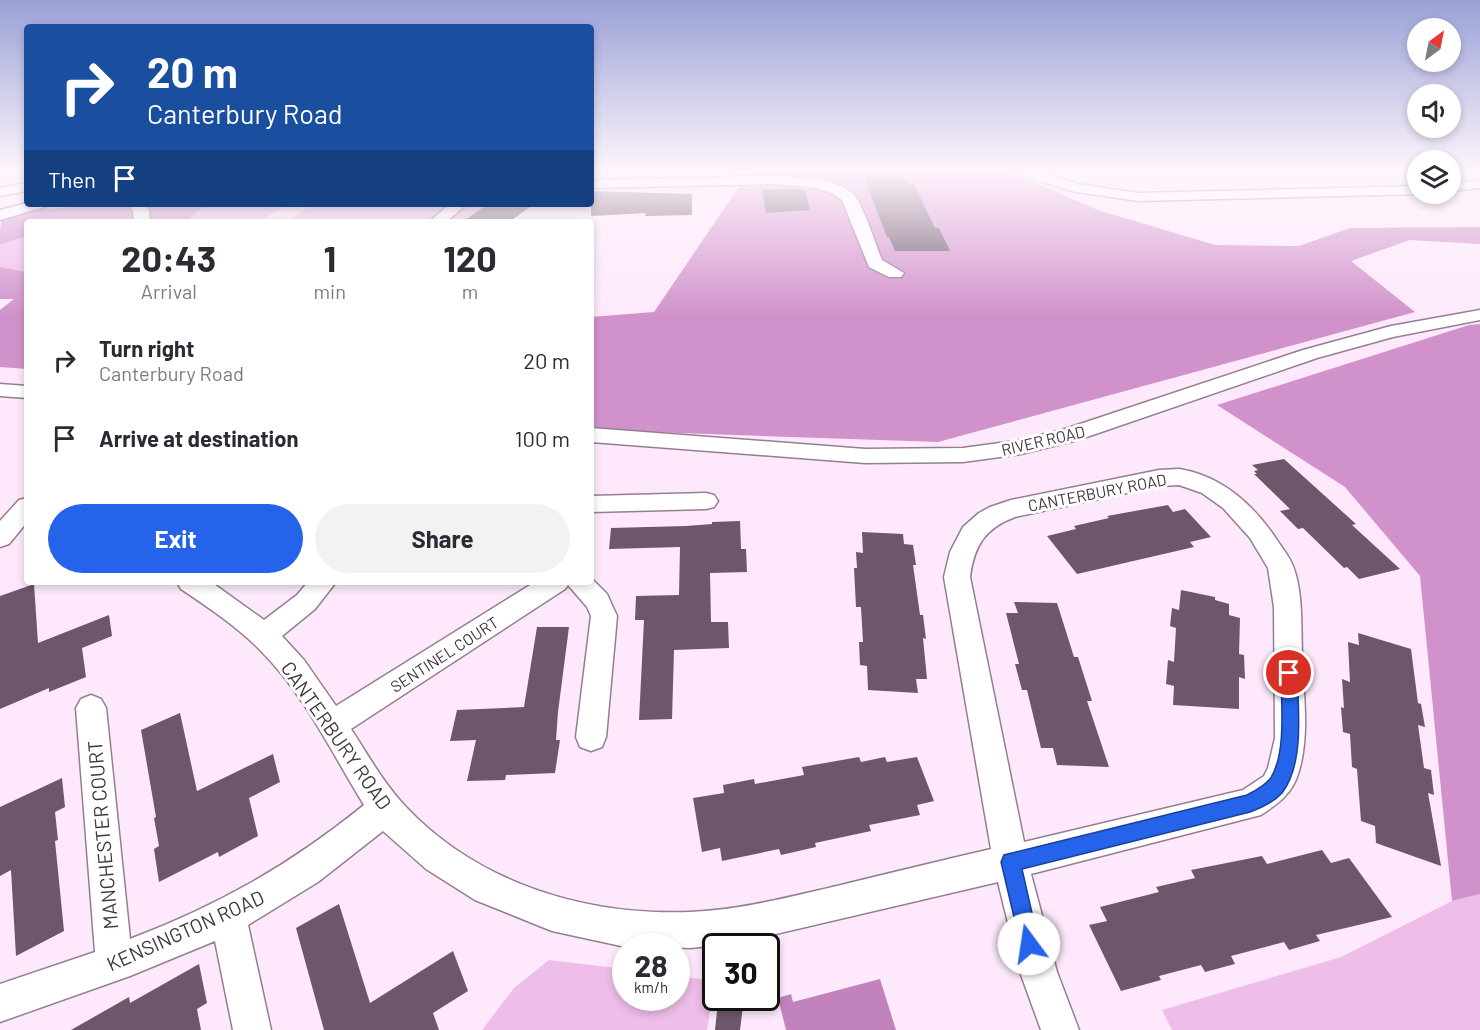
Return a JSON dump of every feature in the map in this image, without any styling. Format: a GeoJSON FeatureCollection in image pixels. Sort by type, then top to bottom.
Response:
{"type":"FeatureCollection","features":[{"type":"Feature","properties":{"kind":"street"},"geometry":{"type":"LineString","coordinates":[[860,220],[876,263],[895,273]]}},
{"type":"Feature","properties":{"kind":"street","name":"RIVER ROAD"},"geometry":{"type":"LineString","coordinates":[[594,435],[865,456],[963,455],[1021,447],[1070,435],[1310,354],[1400,330],[1480,315]]}},
{"type":"Feature","properties":{"kind":"street"},"geometry":{"type":"LineString","coordinates":[[0,390],[24,392]]}},
{"type":"Feature","properties":{"kind":"street","name":"CANTERBURY ROAD"},"geometry":{"type":"LineString","coordinates":[[195,585],[227,606],[264,635],[293,667],[385,808],[429,852],[479,884],[507,898],[580,921],[669,930],[723,928],[806,911],[1010,862],[1250,804],[1275,787],[1283,772],[1290,738],[1285,581],[1278,560],[1259,532],[1231,502],[1210,487],[1179,477],[1160,478],[1011,509],[981,523],[962,547],[957,577],[1010,862]]}},
{"type":"Feature","properties":{"kind":"street"},"geometry":{"type":"LineString","coordinates":[[594,504],[706,501]]}},
{"type":"Feature","properties":{"kind":"street"},"geometry":{"type":"LineString","coordinates":[[8,535],[24,511]]}},
{"type":"Feature","properties":{"kind":"street"},"geometry":{"type":"LineString","coordinates":[[264,635],[300,608],[320,585]]}},
{"type":"Feature","properties":{"kind":"street","name":"SENTINEL COURT"},"geometry":{"type":"LineString","coordinates":[[332,725],[551,585]]}},
{"type":"Feature","properties":{"kind":"street"},"geometry":{"type":"LineString","coordinates":[[582,585],[598,601],[604,616],[591,737]]}},
{"type":"Feature","properties":{"kind":"street","name":"MANCHESTER COURT"},"geometry":{"type":"LineString","coordinates":[[91,708],[114,963]]}},
{"type":"Feature","properties":{"kind":"street","name":"KENSINGTON ROAD"},"geometry":{"type":"LineString","coordinates":[[0,1003],[163,945],[228,916],[291,880],[341,845],[385,808]]}},
{"type":"Feature","properties":{"kind":"street"},"geometry":{"type":"LineString","coordinates":[[1010,862],[1034,962],[1059,1030]]}},
{"type":"Feature","properties":{"kind":"street"},"geometry":{"type":"LineString","coordinates":[[228,916],[252,1030]]}},
{"type":"Feature","properties":{"kind":"shaded area"},"geometry":{"type":"Polygon","coordinates":[[[24,220],[24,237],[0,245],[1,221],[24,220]]]}},
{"type":"Feature","properties":{"kind":"shaded area"},"geometry":{"type":"Polygon","coordinates":[[[716,220],[1132,220],[1215,245],[1299,246],[1350,228],[1480,227],[1480,244],[1410,240],[1351,261],[1415,312],[938,442],[594,430],[594,317],[654,312],[716,220]]]}},
{"type":"Feature","properties":{"kind":"shaded area"},"geometry":{"type":"Polygon","coordinates":[[[24,237],[24,271],[0,267],[0,245],[24,237]]]}},
{"type":"Feature","properties":{"kind":"shaded area"},"geometry":{"type":"Polygon","coordinates":[[[0,267],[24,271],[24,369],[0,367],[0,310],[14,299],[0,299],[0,267]]]}},
{"type":"Feature","properties":{"kind":"shaded area"},"geometry":{"type":"Polygon","coordinates":[[[1480,324],[1480,894],[1452,901],[1420,576],[1345,487],[1217,405],[1469,325],[1480,324]]]}},
{"type":"Feature","properties":{"kind":"shaded area"},"geometry":{"type":"Polygon","coordinates":[[[1480,894],[1480,1030],[1172,1030],[1162,1010],[1341,957],[1452,901],[1480,894]]]}},
{"type":"Feature","properties":{"kind":"shaded area"},"geometry":{"type":"Polygon","coordinates":[[[549,960],[612,967],[612,1011],[690,1011],[690,978],[702,979],[702,1011],[710,1011],[707,1030],[482,1030],[514,988],[549,960]]]}},
{"type":"Feature","properties":{"kind":"shaded area"},"geometry":{"type":"Polygon","coordinates":[[[880,979],[896,1030],[786,1030],[780,997],[791,994],[793,1002],[880,979]]]}},
{"type":"Feature","properties":{"kind":"building"},"geometry":{"type":"Polygon","coordinates":[[[880,220],[931,220],[935,228],[939,228],[950,251],[895,251],[880,220]]]}},
{"type":"Feature","properties":{"kind":"building"},"geometry":{"type":"Polygon","coordinates":[[[1284,459],[1356,524],[1352,525],[1400,569],[1359,579],[1347,567],[1344,568],[1303,528],[1298,529],[1280,511],[1290,509],[1254,474],[1257,474],[1254,471],[1258,470],[1252,465],[1284,459]]]}},
{"type":"Feature","properties":{"kind":"building"},"geometry":{"type":"Polygon","coordinates":[[[1168,505],[1173,512],[1185,509],[1211,537],[1190,542],[1194,547],[1077,574],[1047,536],[1076,529],[1074,526],[1109,518],[1107,516],[1168,505]]]}},
{"type":"Feature","properties":{"kind":"building"},"geometry":{"type":"Polygon","coordinates":[[[740,521],[741,549],[746,549],[747,572],[710,573],[711,622],[728,622],[729,648],[674,650],[672,719],[639,720],[644,620],[635,620],[636,596],[679,595],[680,547],[609,549],[611,528],[686,526],[740,521]]]}},
{"type":"Feature","properties":{"kind":"building"},"geometry":{"type":"Polygon","coordinates":[[[862,532],[903,534],[904,544],[913,545],[916,565],[913,565],[926,639],[923,638],[927,679],[916,679],[918,693],[868,690],[867,666],[860,665],[859,642],[863,642],[861,607],[856,607],[854,568],[857,568],[856,552],[863,553],[862,532]]]}},
{"type":"Feature","properties":{"kind":"building"},"geometry":{"type":"Polygon","coordinates":[[[34,585],[38,643],[109,615],[112,636],[82,648],[86,677],[49,692],[49,688],[0,709],[0,596],[34,585]]]}},
{"type":"Feature","properties":{"kind":"building"},"geometry":{"type":"Polygon","coordinates":[[[1181,590],[1215,597],[1215,600],[1229,604],[1229,615],[1240,618],[1239,654],[1244,655],[1245,679],[1239,677],[1239,709],[1173,705],[1174,686],[1166,684],[1168,660],[1174,662],[1176,628],[1170,626],[1172,608],[1179,610],[1181,590]]]}},
{"type":"Feature","properties":{"kind":"building"},"geometry":{"type":"Polygon","coordinates":[[[1014,602],[1057,603],[1074,657],[1078,657],[1092,701],[1087,701],[1109,767],[1057,765],[1053,748],[1041,748],[1027,690],[1022,690],[1015,664],[1019,664],[1006,613],[1018,613],[1014,602]]]}},
{"type":"Feature","properties":{"kind":"building"},"geometry":{"type":"Polygon","coordinates":[[[537,627],[569,627],[558,712],[556,740],[560,740],[555,773],[506,775],[505,780],[467,781],[476,740],[450,741],[457,710],[524,707],[537,627]]]}},
{"type":"Feature","properties":{"kind":"building"},"geometry":{"type":"Polygon","coordinates":[[[1358,633],[1411,649],[1418,703],[1421,704],[1425,727],[1418,725],[1424,768],[1431,770],[1434,795],[1428,793],[1441,866],[1376,843],[1375,826],[1361,821],[1357,769],[1352,767],[1350,734],[1343,732],[1341,707],[1344,708],[1342,679],[1350,682],[1348,642],[1359,645],[1358,633]]]}},
{"type":"Feature","properties":{"kind":"building"},"geometry":{"type":"Polygon","coordinates":[[[180,713],[197,791],[273,754],[280,782],[249,798],[258,836],[219,857],[218,852],[159,882],[154,849],[159,846],[154,818],[156,817],[141,730],[180,713]]]}},
{"type":"Feature","properties":{"kind":"building"},"geometry":{"type":"Polygon","coordinates":[[[859,757],[861,762],[885,757],[887,762],[917,757],[934,801],[917,805],[920,815],[869,825],[871,831],[815,843],[816,847],[781,855],[779,849],[722,861],[720,848],[702,852],[693,798],[724,793],[723,785],[754,779],[755,784],[804,775],[802,767],[859,757]]]}},
{"type":"Feature","properties":{"kind":"building"},"geometry":{"type":"Polygon","coordinates":[[[62,778],[65,807],[55,812],[58,840],[55,841],[64,931],[16,956],[11,870],[0,876],[0,807],[62,778]]]}},
{"type":"Feature","properties":{"kind":"building"},"geometry":{"type":"Polygon","coordinates":[[[1322,850],[1331,863],[1349,858],[1392,917],[1316,935],[1320,941],[1289,950],[1284,942],[1231,956],[1235,964],[1205,972],[1201,965],[1159,976],[1161,980],[1121,991],[1089,925],[1107,921],[1100,907],[1159,892],[1156,887],[1195,878],[1191,870],[1262,856],[1267,864],[1322,850]]]}},
{"type":"Feature","properties":{"kind":"building"},"geometry":{"type":"Polygon","coordinates":[[[339,904],[370,1003],[453,951],[468,991],[433,1013],[439,1030],[324,1030],[296,928],[339,904]]]}},
{"type":"Feature","properties":{"kind":"building"},"geometry":{"type":"Polygon","coordinates":[[[199,964],[207,1003],[197,1009],[201,1030],[71,1030],[129,997],[130,1003],[199,964]]]}},
{"type":"Feature","properties":{"kind":"building"},"geometry":{"type":"Polygon","coordinates":[[[717,1011],[742,1011],[740,1030],[715,1030],[717,1011]]]}},
{"type":"Feature","properties":{"kind":"route"},"geometry":{"type":"LineString","coordinates":[[1029,944],[1010,862],[1250,804],[1263,796],[1275,787],[1283,772],[1290,738],[1289,673]]}}]}
